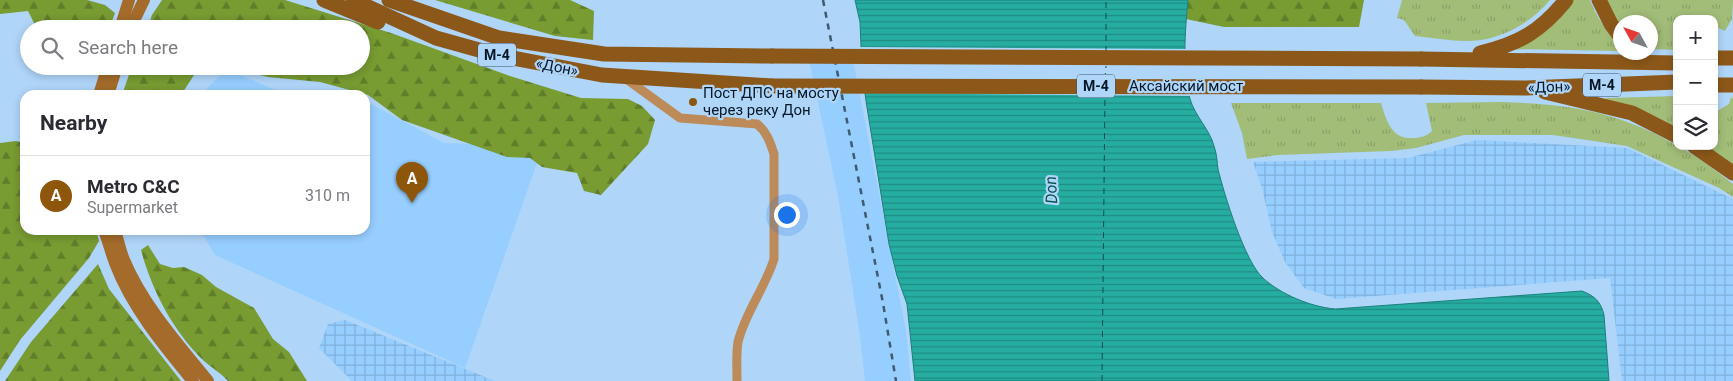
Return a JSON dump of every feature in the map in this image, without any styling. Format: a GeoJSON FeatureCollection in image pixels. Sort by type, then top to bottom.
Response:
{"type":"FeatureCollection","features":[{"type":"Feature","properties":{"kind":"main road"},"geometry":{"type":"LineString","coordinates":[[123,20],[129,0]]}},
{"type":"Feature","properties":{"kind":"main road"},"geometry":{"type":"LineString","coordinates":[[134,20],[144,0]]}},
{"type":"Feature","properties":{"kind":"main road"},"geometry":{"type":"LineString","coordinates":[[324,0],[420,38],[436,38]]}},
{"type":"Feature","properties":{"kind":"main road","name":"«Дон»"},"geometry":{"type":"LineString","coordinates":[[353,0],[436,38],[497,55],[602,75],[772,86]]}},
{"type":"Feature","properties":{"kind":"main road","name":"«Дон»"},"geometry":{"type":"LineString","coordinates":[[390,0],[499,38],[604,54],[772,56]]}},
{"type":"Feature","properties":{"kind":"main road"},"geometry":{"type":"LineString","coordinates":[[407,0],[461,24]]}},
{"type":"Feature","properties":{"kind":"main road"},"geometry":{"type":"LineString","coordinates":[[1458,59],[1515,43],[1542,26],[1566,0]]}},
{"type":"Feature","properties":{"kind":"main road"},"geometry":{"type":"LineString","coordinates":[[1599,0],[1613,27]]}},
{"type":"Feature","properties":{"kind":"main road"},"geometry":{"type":"LineString","coordinates":[[1658,55],[1673,58]]}},
{"type":"Feature","properties":{"kind":"main road","name":"Аксайский мост"},"geometry":{"type":"LineString","coordinates":[[772,56],[1421,58]]}},
{"type":"Feature","properties":{"kind":"main road","name":"«Дон»"},"geometry":{"type":"LineString","coordinates":[[1421,58],[1673,63]]}},
{"type":"Feature","properties":{"kind":"main road"},"geometry":{"type":"LineString","coordinates":[[1718,58],[1733,58]]}},
{"type":"Feature","properties":{"kind":"main road"},"geometry":{"type":"LineString","coordinates":[[1718,63],[1733,63]]}},
{"type":"Feature","properties":{"kind":"main road"},"geometry":{"type":"LineString","coordinates":[[101,90],[105,75]]}},
{"type":"Feature","properties":{"kind":"main road"},"geometry":{"type":"LineString","coordinates":[[110,90],[114,75]]}},
{"type":"Feature","properties":{"kind":"main road"},"geometry":{"type":"LineString","coordinates":[[1718,81],[1733,80]]}},
{"type":"Feature","properties":{"kind":"main road","name":"«Дон»"},"geometry":{"type":"LineString","coordinates":[[1421,87],[1526,88],[1673,82]]}},
{"type":"Feature","properties":{"kind":"main road"},"geometry":{"type":"LineString","coordinates":[[1718,85],[1733,85]]}},
{"type":"Feature","properties":{"kind":"main road","name":"Аксайский мост"},"geometry":{"type":"LineString","coordinates":[[772,86],[1421,87]]}},
{"type":"Feature","properties":{"kind":"main road"},"geometry":{"type":"LineString","coordinates":[[1526,88],[1632,113],[1673,134]]}},
{"type":"Feature","properties":{"kind":"main road"},"geometry":{"type":"LineString","coordinates":[[1700,150],[1733,173]]}},
{"type":"Feature","properties":{"kind":"main road"},"geometry":{"type":"LineString","coordinates":[[106,235],[115,264],[136,304],[155,335],[193,381]]}},
{"type":"Feature","properties":{"kind":"main road"},"geometry":{"type":"LineString","coordinates":[[116,235],[124,260],[145,299],[165,329],[208,381]]}},
{"type":"Feature","properties":{"kind":"street"},"geometry":{"type":"LineString","coordinates":[[622,77],[680,118],[757,124],[764,129],[769,138],[774,154],[774,259],[770,272],[744,323],[738,342],[737,381]]}},
{"type":"Feature","properties":{"kind":"shaded area"},"geometry":{"type":"Polygon","coordinates":[[[809,60],[853,60],[906,331],[911,381],[865,381],[860,335],[838,196],[809,60]]]}},
{"type":"Feature","properties":{"kind":"shaded area"},"geometry":{"type":"Polygon","coordinates":[[[220,75],[240,75],[275,90],[206,90],[220,75]]]}},
{"type":"Feature","properties":{"kind":"shaded area"},"geometry":{"type":"Polygon","coordinates":[[[370,104],[444,143],[543,146],[465,368],[215,255],[203,235],[370,235],[370,104]]]}},
{"type":"Feature","properties":{"kind":"shaded area"},"geometry":{"type":"Polygon","coordinates":[[[1477,140],[1627,148],[1733,199],[1733,381],[1622,381],[1610,278],[1336,299],[1304,288],[1285,262],[1272,232],[1262,188],[1253,162],[1408,158],[1477,140]]]}},
{"type":"Feature","properties":{"kind":"shaded area"},"geometry":{"type":"Polygon","coordinates":[[[345,320],[495,381],[352,381],[319,348],[328,324],[345,320]]]}},
{"type":"Feature","properties":{"kind":"green space"},"geometry":{"type":"Polygon","coordinates":[[[0,0],[87,0],[105,5],[115,13],[112,20],[32,20],[28,11],[0,14],[0,0]]]}},
{"type":"Feature","properties":{"kind":"green space"},"geometry":{"type":"Polygon","coordinates":[[[162,0],[285,0],[349,20],[150,20],[162,0]]]}},
{"type":"Feature","properties":{"kind":"green space"},"geometry":{"type":"Polygon","coordinates":[[[435,0],[570,0],[594,11],[593,40],[555,36],[435,0]]]}},
{"type":"Feature","properties":{"kind":"green space"},"geometry":{"type":"Polygon","coordinates":[[[1188,0],[1364,0],[1359,27],[1224,27],[1186,19],[1188,0]]]}},
{"type":"Feature","properties":{"kind":"green space"},"geometry":{"type":"Polygon","coordinates":[[[1402,0],[1550,0],[1536,14],[1510,31],[1491,38],[1464,41],[1415,36],[1404,20],[1397,18],[1402,0]]]}},
{"type":"Feature","properties":{"kind":"green space"},"geometry":{"type":"Polygon","coordinates":[[[1568,0],[1590,0],[1602,24],[1613,37],[1613,51],[1502,49],[1568,0]]]}},
{"type":"Feature","properties":{"kind":"green space"},"geometry":{"type":"Polygon","coordinates":[[[1603,0],[1733,0],[1732,19],[1725,31],[1718,28],[1718,15],[1673,15],[1673,50],[1658,49],[1658,15],[1613,15],[1613,17],[1603,0]]]}},
{"type":"Feature","properties":{"kind":"green space"},"geometry":{"type":"Polygon","coordinates":[[[370,26],[510,76],[581,98],[628,99],[642,106],[655,120],[648,144],[601,195],[584,191],[577,173],[542,167],[530,158],[507,157],[402,120],[370,96],[370,90],[350,90],[320,82],[260,75],[370,75],[370,26]]]}},
{"type":"Feature","properties":{"kind":"green space"},"geometry":{"type":"Polygon","coordinates":[[[129,75],[194,75],[184,90],[124,90],[129,75]]]}},
{"type":"Feature","properties":{"kind":"green space"},"geometry":{"type":"Polygon","coordinates":[[[1673,96],[1673,130],[1606,101],[1606,98],[1673,96]]]}},
{"type":"Feature","properties":{"kind":"green space"},"geometry":{"type":"Polygon","coordinates":[[[1731,97],[1733,99],[1733,167],[1708,150],[1718,150],[1718,110],[1729,104],[1731,97]]]}},
{"type":"Feature","properties":{"kind":"green space"},"geometry":{"type":"Polygon","coordinates":[[[1502,102],[1537,104],[1571,108],[1613,117],[1650,131],[1673,143],[1673,150],[1685,150],[1702,161],[1733,184],[1733,197],[1719,188],[1627,146],[1553,135],[1464,135],[1416,148],[1391,151],[1277,155],[1247,159],[1242,133],[1231,103],[1381,103],[1385,116],[1395,132],[1406,138],[1419,138],[1432,131],[1426,103],[1502,102]]]}},
{"type":"Feature","properties":{"kind":"green space"},"geometry":{"type":"Polygon","coordinates":[[[20,142],[20,235],[97,235],[99,241],[89,258],[20,340],[0,371],[0,143],[20,142]]]}},
{"type":"Feature","properties":{"kind":"green space"},"geometry":{"type":"Polygon","coordinates":[[[148,245],[160,264],[173,268],[184,267],[202,275],[216,287],[254,308],[273,339],[289,352],[307,381],[228,381],[204,361],[173,324],[165,310],[151,280],[141,250],[148,245]]]}},
{"type":"Feature","properties":{"kind":"green space"},"geometry":{"type":"Polygon","coordinates":[[[98,264],[109,289],[181,381],[5,381],[31,342],[98,264]]]}},
{"type":"Feature","properties":{"kind":"water","name":"Don"},"geometry":{"type":"Polygon","coordinates":[[[855,0],[1188,0],[1185,37],[1187,88],[1195,111],[1212,140],[1225,194],[1242,243],[1256,270],[1263,278],[1296,299],[1316,306],[1335,309],[1582,291],[1597,300],[1603,310],[1609,381],[915,381],[907,304],[897,276],[889,244],[866,101],[862,70],[860,22],[855,0]]]}},
{"type":"Feature","properties":{"kind":"pier"},"geometry":{"type":"Polygon","coordinates":[[[858,47],[1188,49],[1192,96],[862,93],[858,47]]]}},
{"type":"Feature","properties":{"kind":"ferry route"},"geometry":{"type":"LineString","coordinates":[[1106,0],[1106,52]]}},
{"type":"Feature","properties":{"kind":"ferry route"},"geometry":{"type":"LineString","coordinates":[[1105,79],[1106,66]]}},
{"type":"Feature","properties":{"kind":"ferry route"},"geometry":{"type":"LineString","coordinates":[[1102,381],[1105,93]]}},
{"type":"Feature","properties":{"kind":"railway"},"geometry":{"type":"LineString","coordinates":[[823,0],[883,303],[896,381]]}},
{"type":"Feature","properties":{"kind":"place","name":"Пост ДПС на мосту через реку Дон"},"geometry":{"type":"Point","coordinates":[693,102]}},
{"type":"Feature","properties":{"kind":"place","name":"Metro C&C"},"geometry":{"type":"Point","coordinates":[412,203]}}]}
